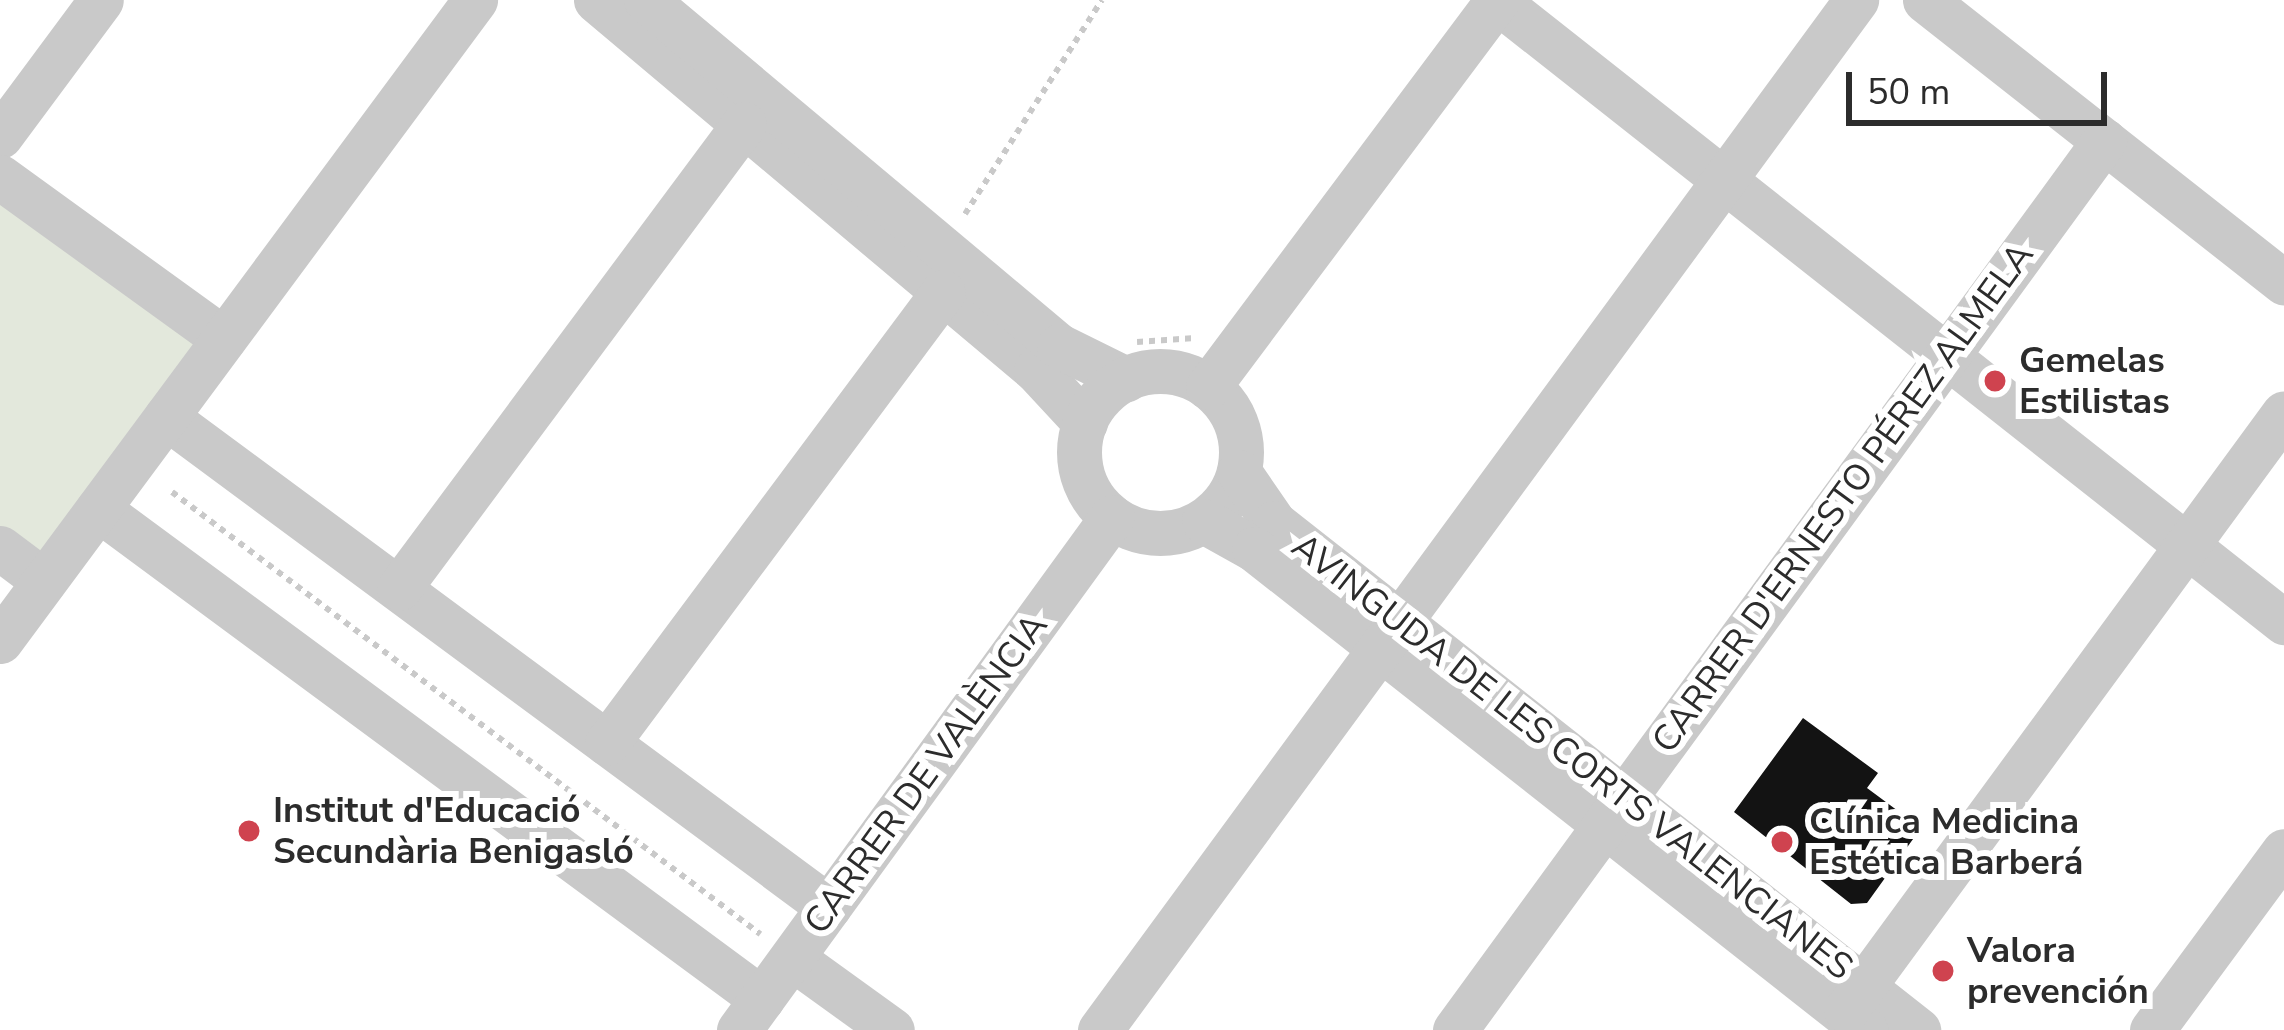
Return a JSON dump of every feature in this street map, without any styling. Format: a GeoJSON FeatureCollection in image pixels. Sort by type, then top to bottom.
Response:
{"type":"FeatureCollection","features":[{"type":"Feature","properties":{"kind":"street"},"geometry":{"type":"LineString","coordinates":[[0,136],[100,0]]}},
{"type":"Feature","properties":{"kind":"street"},"geometry":{"type":"LineString","coordinates":[[0,640],[476,0]]}},
{"type":"Feature","properties":{"kind":"street"},"geometry":{"type":"LineString","coordinates":[[596,0],[943,292],[1085,423]]}},
{"type":"Feature","properties":{"kind":"street"},"geometry":{"type":"LineString","coordinates":[[646,0],[1058,346],[1129,361],[1177,373],[1208,387],[1236,424],[1239,472],[1204,521],[1157,533],[1112,518],[1082,475],[1085,423],[1129,361]]}},
{"type":"Feature","properties":{"kind":"street"},"geometry":{"type":"LineString","coordinates":[[1208,387],[1497,0],[2284,622]]}},
{"type":"Feature","properties":{"kind":"street"},"geometry":{"type":"LineString","coordinates":[[1100,1030],[1856,0]]}},
{"type":"Feature","properties":{"kind":"street"},"geometry":{"type":"LineString","coordinates":[[1925,0],[2284,283]]}},
{"type":"Feature","properties":{"kind":"street"},"geometry":{"type":"LineString","coordinates":[[398,589],[744,124]]}},
{"type":"Feature","properties":{"kind":"street","name":"CARRER D'ERNESTO PÉREZ ALMELA"},"geometry":{"type":"LineString","coordinates":[[1456,1030],[2104,141]]}},
{"type":"Feature","properties":{"kind":"street"},"geometry":{"type":"LineString","coordinates":[[0,176],[224,339]]}},
{"type":"Feature","properties":{"kind":"street"},"geometry":{"type":"LineString","coordinates":[[608,743],[943,292]]}},
{"type":"Feature","properties":{"kind":"street"},"geometry":{"type":"LineString","coordinates":[[1851,1015],[2284,412]]}},
{"type":"Feature","properties":{"kind":"street"},"geometry":{"type":"LineString","coordinates":[[166,417],[829,907]]}},
{"type":"Feature","properties":{"kind":"street","name":"AVINGUDA DE LES CORTS VALENCIANES"},"geometry":{"type":"LineString","coordinates":[[1239,472],[1274,523],[1390,635],[1615,812],[1851,1015],[1918,1030]]}},
{"type":"Feature","properties":{"kind":"street"},"geometry":{"type":"LineString","coordinates":[[98,509],[750,1014]]}},
{"type":"Feature","properties":{"kind":"street","name":"CARRER DE VALÈNCIA"},"geometry":{"type":"LineString","coordinates":[[750,1014],[1112,518]]}},
{"type":"Feature","properties":{"kind":"street","name":"AVINGUDA DE LES CORTS VALENCIANES"},"geometry":{"type":"LineString","coordinates":[[1204,521],[1390,635]]}},
{"type":"Feature","properties":{"kind":"street"},"geometry":{"type":"LineString","coordinates":[[0,548],[44,581]]}},
{"type":"Feature","properties":{"kind":"street"},"geometry":{"type":"LineString","coordinates":[[2152,1030],[2284,851]]}},
{"type":"Feature","properties":{"kind":"street"},"geometry":{"type":"LineString","coordinates":[[792,958],[892,1030]]}},
{"type":"Feature","properties":{"kind":"path"},"geometry":{"type":"LineString","coordinates":[[962,219],[1102,0]]}},
{"type":"Feature","properties":{"kind":"path"},"geometry":{"type":"LineString","coordinates":[[1129,361],[1182,335],[1210,341]]}},
{"type":"Feature","properties":{"kind":"path"},"geometry":{"type":"LineString","coordinates":[[172,492],[792,958]]}},
{"type":"Feature","properties":{"kind":"shaded area"},"geometry":{"type":"Polygon","coordinates":[[[0,202],[197,344],[41,557],[0,527],[0,202]]]}},
{"type":"Feature","properties":{"kind":"building"},"geometry":{"type":"Polygon","coordinates":[[[1803,718],[1878,773],[1867,788],[1921,828],[1867,903],[1851,904],[1734,812],[1803,718]]]}},
{"type":"Feature","properties":{"kind":"place","name":"Gemelas Estilistas"},"geometry":{"type":"Point","coordinates":[1995,381]}},
{"type":"Feature","properties":{"kind":"place","name":"Institut d'Educació Secundària Benigasló"},"geometry":{"type":"Point","coordinates":[249,831]}},
{"type":"Feature","properties":{"kind":"place","name":"Clínica Medicina Estética Barberá"},"geometry":{"type":"Point","coordinates":[1782,842]}},
{"type":"Feature","properties":{"kind":"place","name":"Valora prevención"},"geometry":{"type":"Point","coordinates":[1943,971]}}]}
